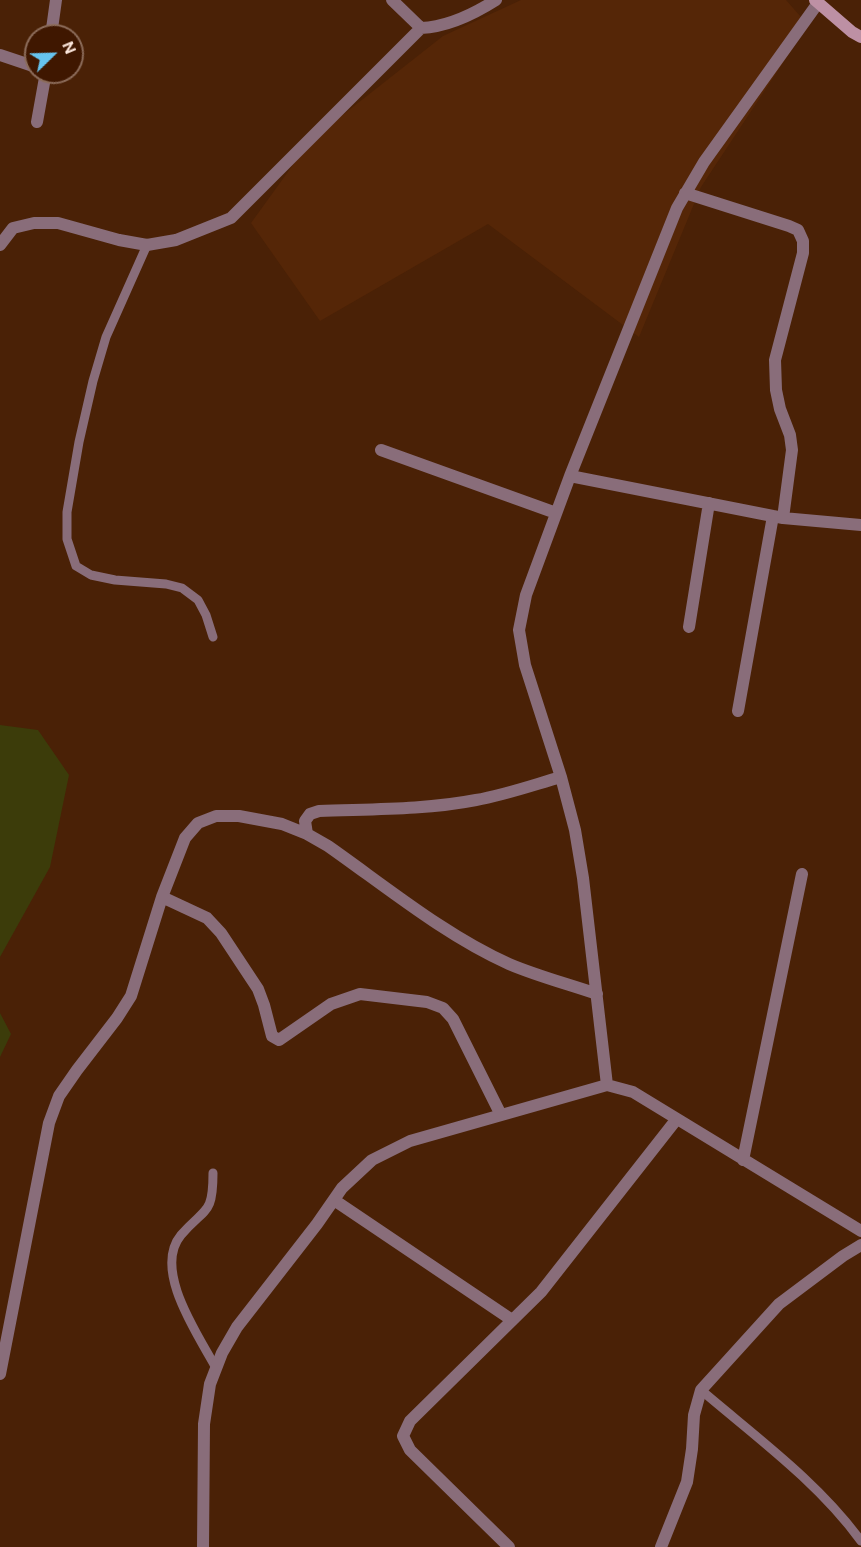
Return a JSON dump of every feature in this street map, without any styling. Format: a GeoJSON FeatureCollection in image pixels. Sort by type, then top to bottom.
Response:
{"type":"FeatureCollection","features":[{"type":"Feature","properties":{"kind":"street"},"geometry":{"type":"LineString","coordinates":[[53,24],[56,0]]}},
{"type":"Feature","properties":{"kind":"street"},"geometry":{"type":"LineString","coordinates":[[392,0],[406,6],[421,28]]}},
{"type":"Feature","properties":{"kind":"street"},"geometry":{"type":"LineString","coordinates":[[0,245],[13,228],[34,223],[58,223],[119,240],[147,245],[176,240],[231,218],[421,28],[436,27],[496,0]]}},
{"type":"Feature","properties":{"kind":"street"},"geometry":{"type":"LineString","coordinates":[[607,1085],[578,849],[561,777],[525,665],[519,630],[526,595],[570,476],[685,193],[704,162],[816,2],[861,37]]}},
{"type":"Feature","properties":{"kind":"street"},"geometry":{"type":"LineString","coordinates":[[0,55],[24,64]]}},
{"type":"Feature","properties":{"kind":"street"},"geometry":{"type":"LineString","coordinates":[[37,123],[44,84]]}},
{"type":"Feature","properties":{"kind":"street"},"geometry":{"type":"LineString","coordinates":[[685,193],[789,226],[798,230],[803,241],[803,253],[774,360],[776,390],[780,410],[790,435],[792,450],[738,711]]}},
{"type":"Feature","properties":{"kind":"street"},"geometry":{"type":"LineString","coordinates":[[381,450],[556,513]]}},
{"type":"Feature","properties":{"kind":"street"},"geometry":{"type":"LineString","coordinates":[[570,476],[778,517],[861,525]]}},
{"type":"Feature","properties":{"kind":"street"},"geometry":{"type":"LineString","coordinates":[[689,627],[709,503]]}},
{"type":"Feature","properties":{"kind":"street"},"geometry":{"type":"LineString","coordinates":[[308,834],[305,821],[310,814],[319,810],[445,805],[495,796],[561,777]]}},
{"type":"Feature","properties":{"kind":"street"},"geometry":{"type":"LineString","coordinates":[[0,1374],[41,1153],[49,1123],[59,1096],[131,996],[162,897],[185,838],[198,824],[216,816],[239,816],[282,824],[308,834],[454,934],[484,951],[511,965],[597,994]]}},
{"type":"Feature","properties":{"kind":"street"},"geometry":{"type":"LineString","coordinates":[[743,1160],[802,874]]}},
{"type":"Feature","properties":{"kind":"street"},"geometry":{"type":"LineString","coordinates":[[162,897],[207,918],[221,933],[258,989],[272,1036],[279,1040],[331,1004],[360,994],[427,1002],[443,1008],[453,1019],[501,1115]]}},
{"type":"Feature","properties":{"kind":"street"},"geometry":{"type":"LineString","coordinates":[[203,1547],[204,1424],[210,1384],[222,1353],[237,1327],[342,1188],[372,1160],[410,1141],[607,1085],[633,1092],[861,1231]]}},
{"type":"Feature","properties":{"kind":"street"},"geometry":{"type":"LineString","coordinates":[[510,1547],[410,1450],[403,1436],[410,1421],[541,1292],[676,1120]]}},
{"type":"Feature","properties":{"kind":"street"},"geometry":{"type":"LineString","coordinates":[[334,1200],[512,1320]]}},
{"type":"Feature","properties":{"kind":"street"},"geometry":{"type":"LineString","coordinates":[[661,1547],[687,1482],[694,1416],[700,1390],[779,1304],[861,1245]]}},
{"type":"Feature","properties":{"kind":"lane"},"geometry":{"type":"LineString","coordinates":[[147,245],[106,336],[93,381],[79,442],[67,512],[67,539],[76,566],[91,575],[182,588],[198,600],[213,637]]}},
{"type":"Feature","properties":{"kind":"lane"},"geometry":{"type":"LineString","coordinates":[[213,1173],[211,1204],[203,1215],[181,1235],[173,1248],[172,1266],[174,1282],[182,1305],[216,1368]]}},
{"type":"Feature","properties":{"kind":"lane"},"geometry":{"type":"LineString","coordinates":[[700,1390],[811,1485],[834,1507],[861,1541]]}},
{"type":"Feature","properties":{"kind":"shaded area"},"geometry":{"type":"Polygon","coordinates":[[[521,0],[786,0],[808,25],[701,187],[639,337],[488,224],[320,321],[251,223],[311,140],[443,36],[521,0]]]}},
{"type":"Feature","properties":{"kind":"shaded area"},"geometry":{"type":"Polygon","coordinates":[[[0,725],[38,730],[69,775],[50,867],[0,957],[0,725]]]}},
{"type":"Feature","properties":{"kind":"shaded area"},"geometry":{"type":"Polygon","coordinates":[[[0,1013],[11,1034],[0,1057],[0,1013]]]}}]}
